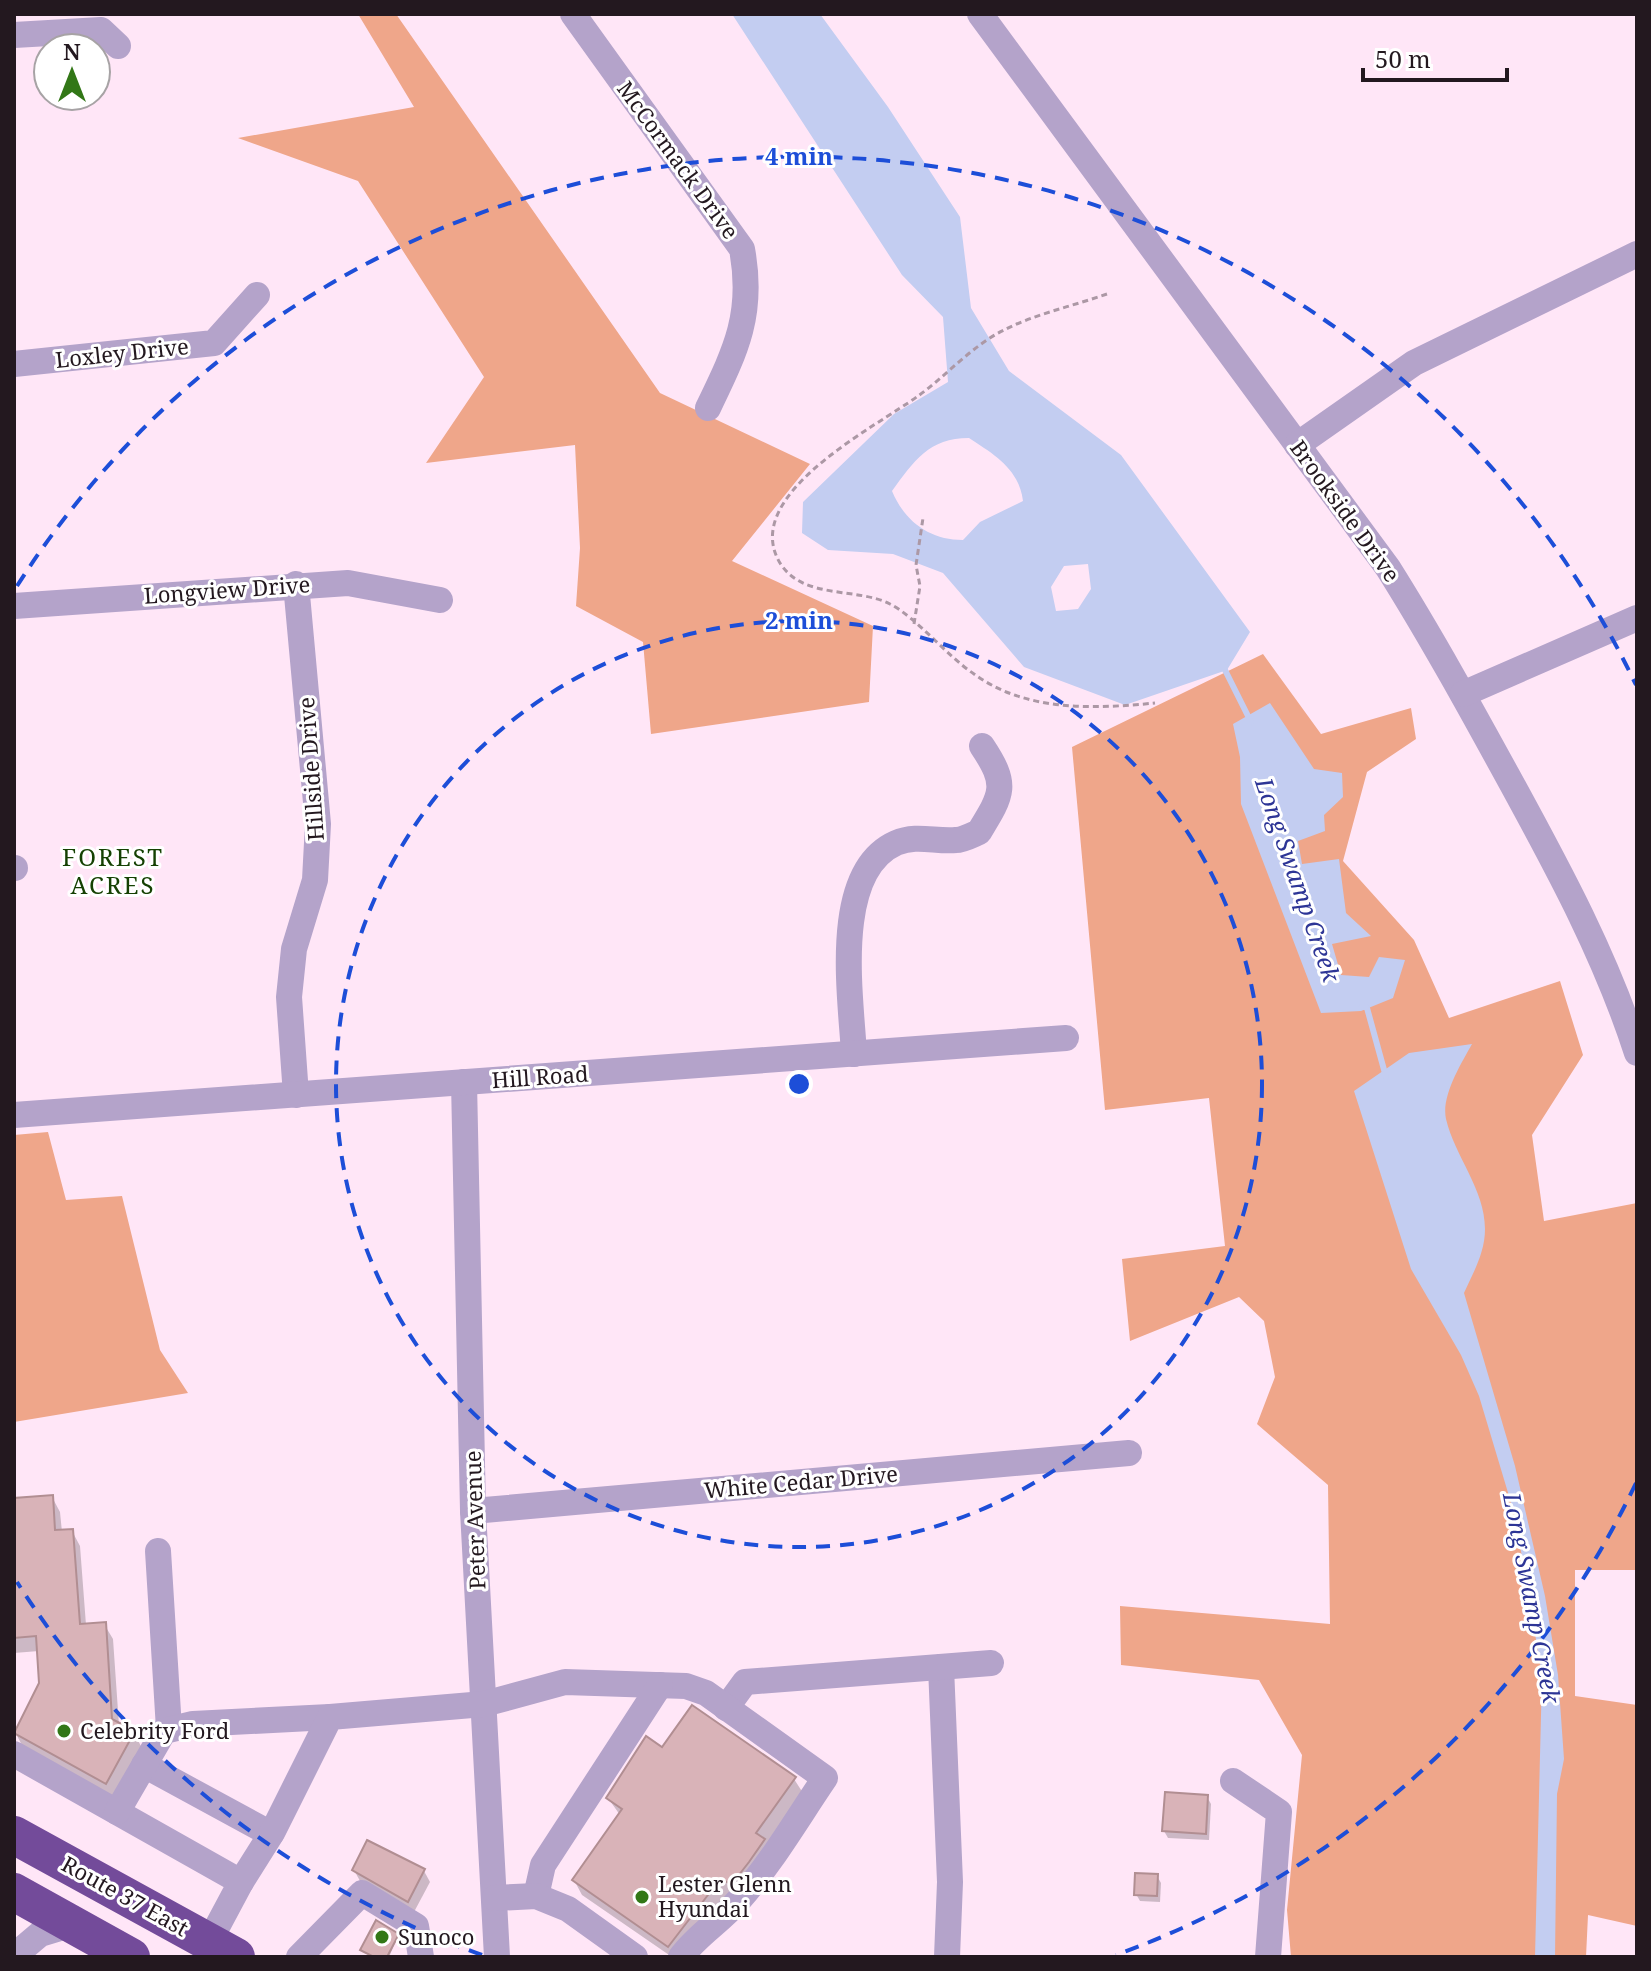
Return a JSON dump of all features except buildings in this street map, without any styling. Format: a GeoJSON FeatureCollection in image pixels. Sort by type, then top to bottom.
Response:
{"type":"FeatureCollection","features":[{"type":"Feature","properties":{"kind":"highway","name":"Route 37 East"},"geometry":{"type":"LineString","coordinates":[[14,1835],[222,1950]]}},
{"type":"Feature","properties":{"kind":"highway"},"geometry":{"type":"LineString","coordinates":[[14,1892],[131,1957]]}},
{"type":"Feature","properties":{"kind":"street","name":"McCormack Drive"},"geometry":{"type":"LineString","coordinates":[[573,14],[742,249],[748,303],[731,360],[708,408]]}},
{"type":"Feature","properties":{"kind":"street","name":"Brookside Drive"},"geometry":{"type":"LineString","coordinates":[[980,14],[1388,568],[1463,694],[1576,903],[1607,968],[1637,1053]]}},
{"type":"Feature","properties":{"kind":"street"},"geometry":{"type":"LineString","coordinates":[[14,35],[101,30],[118,46]]}},
{"type":"Feature","properties":{"kind":"street"},"geometry":{"type":"LineString","coordinates":[[1297,445],[1414,363],[1637,254]]}},
{"type":"Feature","properties":{"kind":"street","name":"Loxley Drive"},"geometry":{"type":"LineString","coordinates":[[14,364],[214,343],[257,295]]}},
{"type":"Feature","properties":{"kind":"street","name":"Longview Drive"},"geometry":{"type":"LineString","coordinates":[[14,606],[296,584],[348,583],[440,600]]}},
{"type":"Feature","properties":{"kind":"street","name":"Hillside Drive"},"geometry":{"type":"LineString","coordinates":[[296,584],[318,824],[315,880],[294,949],[289,997],[296,1095]]}},
{"type":"Feature","properties":{"kind":"street"},"geometry":{"type":"LineString","coordinates":[[1463,694],[1637,618]]}},
{"type":"Feature","properties":{"kind":"street"},"geometry":{"type":"LineString","coordinates":[[854,1054],[849,942],[854,897],[879,852],[898,842],[928,836],[957,840],[979,832],[998,801],[999,773],[982,746]]}},
{"type":"Feature","properties":{"kind":"street","name":"Hill Road"},"geometry":{"type":"LineString","coordinates":[[14,1115],[1066,1038]]}},
{"type":"Feature","properties":{"kind":"street","name":"Peter Avenue"},"geometry":{"type":"LineString","coordinates":[[464,1082],[473,1511],[497,1957]]}},
{"type":"Feature","properties":{"kind":"street","name":"White Cedar Drive"},"geometry":{"type":"LineString","coordinates":[[473,1511],[1129,1453]]}},
{"type":"Feature","properties":{"kind":"street"},"geometry":{"type":"LineString","coordinates":[[158,1551],[169,1729]]}},
{"type":"Feature","properties":{"kind":"street"},"geometry":{"type":"LineString","coordinates":[[726,1708],[745,1682],[991,1663]]}},
{"type":"Feature","properties":{"kind":"street"},"geometry":{"type":"LineString","coordinates":[[941,1667],[950,1882],[947,1957]]}},
{"type":"Feature","properties":{"kind":"street"},"geometry":{"type":"LineString","coordinates":[[117,1812],[164,1731],[169,1729],[193,1724],[330,1717],[484,1704],[565,1682],[686,1686],[706,1693],[825,1778],[740,1899],[717,1924],[694,1940],[681,1957]]}},
{"type":"Feature","properties":{"kind":"street"},"geometry":{"type":"LineString","coordinates":[[536,1896],[543,1865],[660,1685]]}},
{"type":"Feature","properties":{"kind":"street"},"geometry":{"type":"LineString","coordinates":[[222,1950],[241,1882],[271,1834],[330,1717]]}},
{"type":"Feature","properties":{"kind":"street"},"geometry":{"type":"LineString","coordinates":[[14,1754],[241,1882]]}},
{"type":"Feature","properties":{"kind":"street"},"geometry":{"type":"LineString","coordinates":[[144,1765],[271,1834]]}},
{"type":"Feature","properties":{"kind":"street"},"geometry":{"type":"LineString","coordinates":[[1233,1781],[1279,1812],[1268,1957]]}},
{"type":"Feature","properties":{"kind":"street"},"geometry":{"type":"LineString","coordinates":[[299,1957],[362,1893],[416,1926],[421,1957]]}},
{"type":"Feature","properties":{"kind":"street"},"geometry":{"type":"LineString","coordinates":[[495,1898],[536,1896],[568,1909],[635,1957]]}},
{"type":"Feature","properties":{"kind":"street"},"geometry":{"type":"LineString","coordinates":[[14,1956],[40,1934],[73,1924]]}},
{"type":"Feature","properties":{"kind":"path"},"geometry":{"type":"LineString","coordinates":[[1107,294],[1003,330],[917,397],[816,466],[783,501],[774,539],[779,562],[789,575],[802,583],[890,604],[976,676],[1021,695],[1066,708],[1155,703]]}},
{"type":"Feature","properties":{"kind":"path"},"geometry":{"type":"LineString","coordinates":[[914,624],[920,586],[916,565],[923,518]]}},
{"type":"Feature","properties":{"kind":"shaded area"},"geometry":{"type":"Polygon","coordinates":[[[358,14],[396,14],[660,393],[810,464],[732,561],[873,626],[869,702],[651,734],[643,642],[576,606],[580,548],[575,445],[426,463],[484,377],[358,181],[238,138],[414,107],[358,14]]]}},
{"type":"Feature","properties":{"kind":"shaded area"},"geometry":{"type":"Polygon","coordinates":[[[1263,654],[1321,734],[1411,708],[1416,739],[1367,772],[1343,861],[1414,940],[1449,1018],[1560,981],[1583,1055],[1532,1135],[1544,1221],[1637,1203],[1637,1570],[1575,1570],[1575,1696],[1637,1705],[1637,1926],[1588,1915],[1586,1957],[1291,1957],[1287,1910],[1302,1755],[1259,1680],[1121,1665],[1120,1606],[1330,1624],[1328,1485],[1257,1424],[1275,1377],[1264,1321],[1239,1297],[1130,1341],[1122,1259],[1225,1246],[1209,1098],[1105,1110],[1072,747],[1263,654]]]}},
{"type":"Feature","properties":{"kind":"shaded area"},"geometry":{"type":"Polygon","coordinates":[[[48,1132],[66,1200],[122,1196],[160,1350],[188,1393],[14,1422],[14,1135],[48,1132]]]}},
{"type":"Feature","properties":{"kind":"water"},"geometry":{"type":"Polygon","coordinates":[[[732,14],[820,14],[888,107],[960,217],[971,308],[1009,371],[1121,455],[1250,632],[1227,670],[1125,705],[1024,667],[943,573],[893,554],[828,550],[802,533],[803,502],[894,414],[948,382],[943,317],[902,275],[732,14]],[[969,438],[943,442],[924,453],[892,491],[911,520],[940,537],[963,540],[980,522],[1023,501],[1011,471],[969,438]],[[1088,564],[1064,566],[1051,587],[1056,611],[1078,609],[1091,589],[1088,564]]]}},
{"type":"Feature","properties":{"kind":"water"},"geometry":{"type":"Polygon","coordinates":[[[1270,703],[1314,769],[1342,773],[1343,797],[1324,815],[1325,831],[1298,841],[1302,864],[1339,859],[1346,913],[1371,936],[1332,944],[1341,975],[1369,977],[1379,957],[1405,960],[1393,998],[1361,1011],[1321,1013],[1241,804],[1240,757],[1233,724],[1270,703]]]}},
{"type":"Feature","properties":{"kind":"water"},"geometry":{"type":"Polygon","coordinates":[[[1472,1044],[1449,1090],[1445,1110],[1450,1133],[1484,1214],[1483,1246],[1464,1293],[1515,1466],[1545,1596],[1558,1675],[1564,1759],[1557,1794],[1555,1957],[1535,1957],[1542,1675],[1515,1516],[1479,1396],[1461,1355],[1411,1269],[1354,1091],[1409,1053],[1472,1044]]]}},
{"type":"Feature","properties":{"kind":"waterway","name":"Long Swamp Creek"},"geometry":{"type":"LineString","coordinates":[[1222,664],[1251,722]]}},
{"type":"Feature","properties":{"kind":"waterway","name":"Long Swamp Creek"},"geometry":{"type":"LineString","coordinates":[[1362,1006],[1367,1008],[1386,1077]]}},
{"type":"Feature","properties":{"kind":"place","name":"Celebrity Ford"},"geometry":{"type":"Point","coordinates":[64,1731]}},
{"type":"Feature","properties":{"kind":"place","name":"Lester Glenn Hyundai"},"geometry":{"type":"Point","coordinates":[642,1897]}},
{"type":"Feature","properties":{"kind":"place","name":"Sunoco"},"geometry":{"type":"Point","coordinates":[382,1937]}},
{"type":"Feature","properties":{"kind":"district","name":"FOREST ACRES"},"geometry":{"type":"Point","coordinates":[113,872]}}]}
